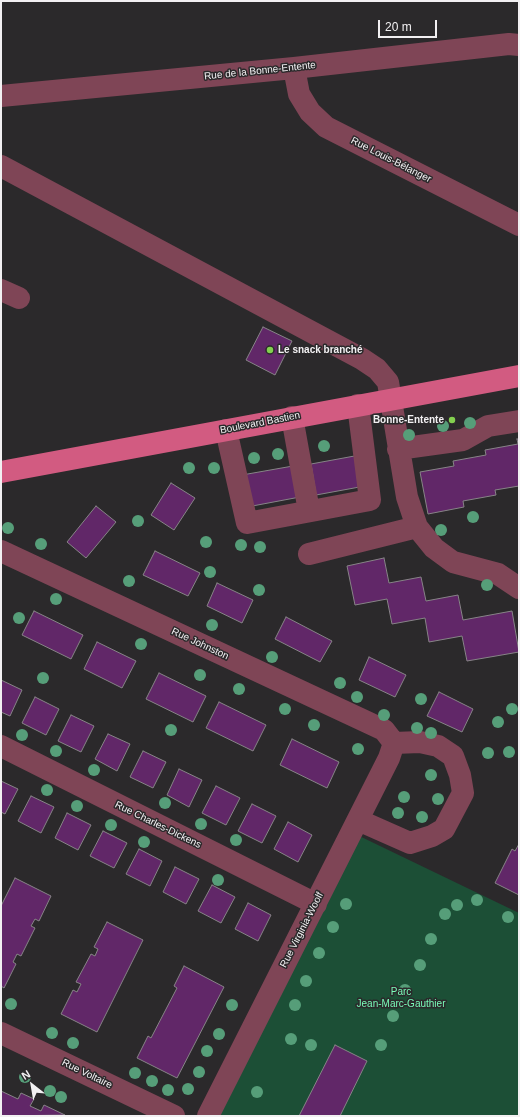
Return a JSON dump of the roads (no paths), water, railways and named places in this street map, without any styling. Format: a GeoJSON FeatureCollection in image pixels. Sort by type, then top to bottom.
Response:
{"type":"FeatureCollection","features":[{"type":"Feature","properties":{"kind":"main road","name":"Boulevard Bastien"},"geometry":{"type":"LineString","coordinates":[[1,472],[519,376]]}},
{"type":"Feature","properties":{"kind":"street","name":"Rue de la Bonne-Entente"},"geometry":{"type":"LineString","coordinates":[[1,96],[294,68],[509,44],[519,45]]}},
{"type":"Feature","properties":{"kind":"street","name":"Rue Louis-Bélanger"},"geometry":{"type":"LineString","coordinates":[[294,68],[299,94],[310,112],[326,127],[519,225]]}},
{"type":"Feature","properties":{"kind":"street"},"geometry":{"type":"LineString","coordinates":[[1,166],[362,359],[376,369],[388,382],[407,497],[417,527],[434,548],[453,562],[498,574],[519,588]]}},
{"type":"Feature","properties":{"kind":"street"},"geometry":{"type":"LineString","coordinates":[[226,430],[246,523],[370,500],[358,405]]}},
{"type":"Feature","properties":{"kind":"street"},"geometry":{"type":"LineString","coordinates":[[292,417],[309,511]]}},
{"type":"Feature","properties":{"kind":"street"},"geometry":{"type":"LineString","coordinates":[[398,448],[463,440],[488,426],[519,421]]}},
{"type":"Feature","properties":{"kind":"street"},"geometry":{"type":"LineString","coordinates":[[310,554],[417,527]]}},
{"type":"Feature","properties":{"kind":"street","name":"Rue Johnston"},"geometry":{"type":"LineString","coordinates":[[1,551],[384,730],[394,743]]}},
{"type":"Feature","properties":{"kind":"street"},"geometry":{"type":"LineString","coordinates":[[358,820],[410,843],[432,836],[444,829],[463,793],[460,775],[453,756],[438,746],[420,742],[394,743]]}},
{"type":"Feature","properties":{"kind":"street","name":"Rue Virginia-Woolf"},"geometry":{"type":"LineString","coordinates":[[208,1116],[389,758],[394,743]]}},
{"type":"Feature","properties":{"kind":"street","name":"Rue Charles-Dickens"},"geometry":{"type":"LineString","coordinates":[[1,746],[316,904]]}},
{"type":"Feature","properties":{"kind":"street","name":"Rue Voltaire"},"geometry":{"type":"LineString","coordinates":[[1,1033],[174,1116]]}},
{"type":"Feature","properties":{"kind":"place","name":"Le snack branché"},"geometry":{"type":"Point","coordinates":[270,350]}},
{"type":"Feature","properties":{"kind":"place","name":"Bonne-Entente"},"geometry":{"type":"Point","coordinates":[452,420]}},
{"type":"Feature","properties":{"kind":"park label","name":"Parc Jean-Marc-Gauthier"},"geometry":{"type":"Point","coordinates":[401,998]}}]}
